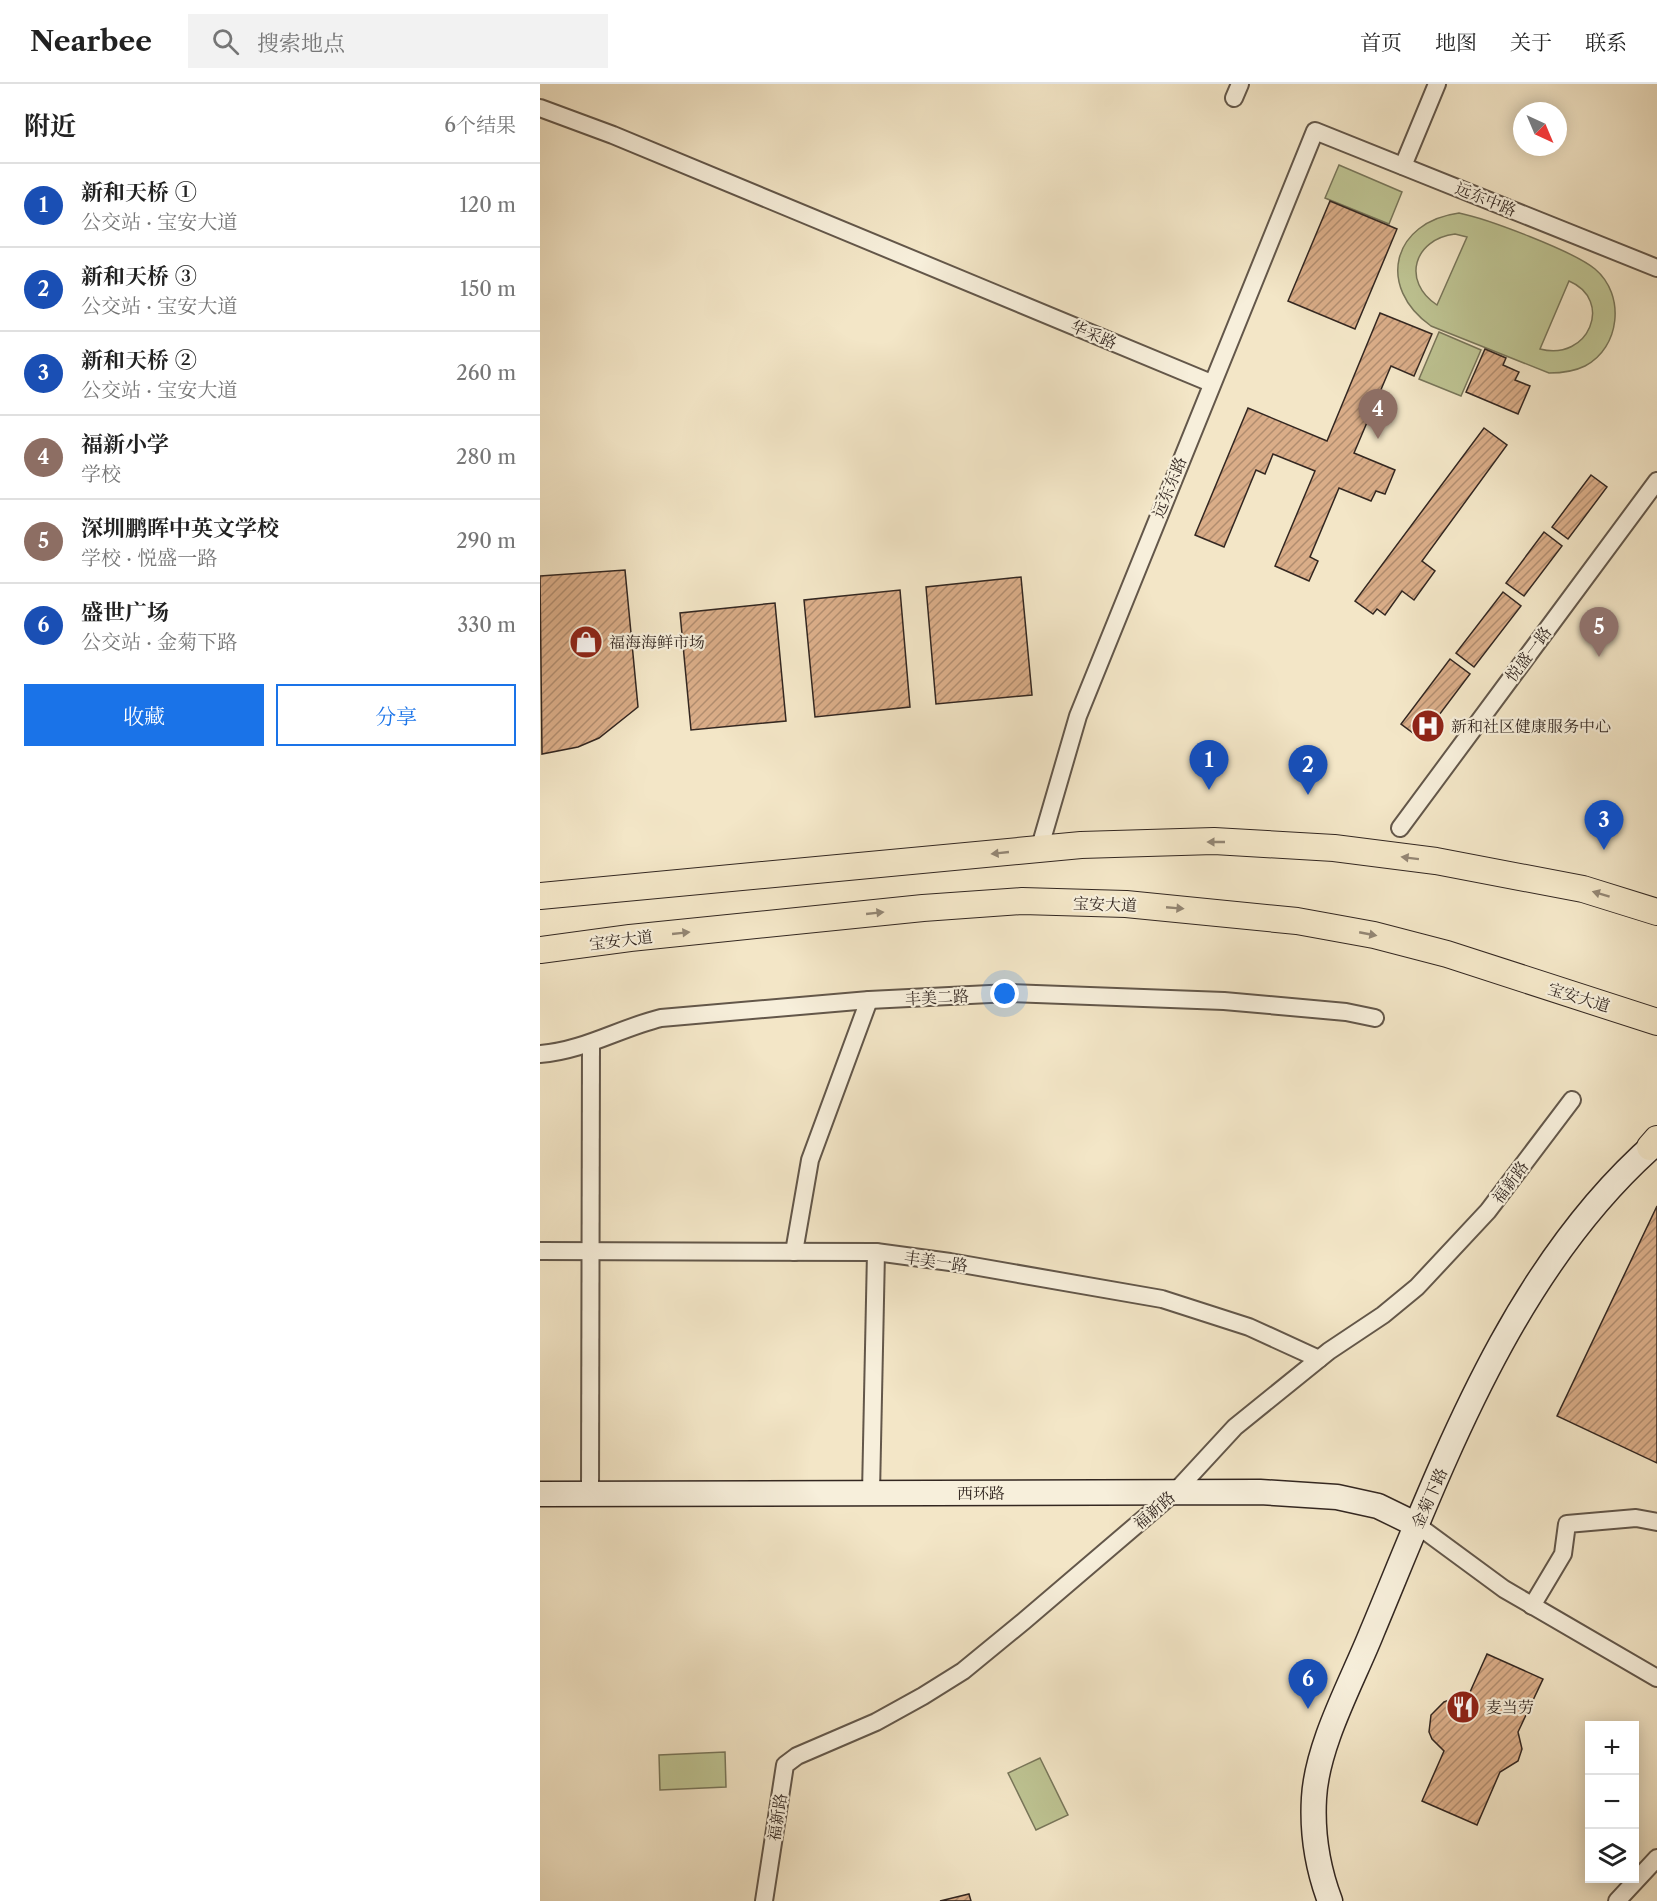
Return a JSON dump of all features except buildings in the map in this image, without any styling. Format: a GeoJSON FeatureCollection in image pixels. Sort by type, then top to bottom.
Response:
{"type":"FeatureCollection","features":[{"type":"Feature","properties":{"kind":"main road"},"geometry":{"type":"LineString","coordinates":[[540,896],[1081,845],[1214,842],[1334,848],[1436,861],[1583,889],[1657,912]]}},
{"type":"Feature","properties":{"kind":"main road","name":"宝安大道"},"geometry":{"type":"LineString","coordinates":[[540,950],[630,938],[945,907],[1022,901],[1126,904],[1286,920],[1374,935],[1447,954],[1657,1022]]}},
{"type":"Feature","properties":{"kind":"main road"},"geometry":{"type":"LineString","coordinates":[[1623,1011],[1657,1041]]}},
{"type":"Feature","properties":{"kind":"street"},"geometry":{"type":"LineString","coordinates":[[1403,166],[1437,84]]}},
{"type":"Feature","properties":{"kind":"street","name":"华采路"},"geometry":{"type":"LineString","coordinates":[[540,108],[613,135],[1211,382]]}},
{"type":"Feature","properties":{"kind":"street","name":"远东中路"},"geometry":{"type":"LineString","coordinates":[[1315,130],[1657,268]]}},
{"type":"Feature","properties":{"kind":"street","name":"远东东路"},"geometry":{"type":"LineString","coordinates":[[1039,849],[1077,716],[1315,130]]}},
{"type":"Feature","properties":{"kind":"street","name":"悦盛一路"},"geometry":{"type":"LineString","coordinates":[[1400,828],[1657,481]]}},
{"type":"Feature","properties":{"kind":"street","name":"丰美二路"},"geometry":{"type":"LineString","coordinates":[[540,1054],[556,1053],[591,1043],[633,1025],[661,1018],[869,1000],[1010,993],[1212,1000],[1346,1012],[1375,1018]]}},
{"type":"Feature","properties":{"kind":"street"},"geometry":{"type":"LineString","coordinates":[[794,1252],[810,1160],[869,1000]]}},
{"type":"Feature","properties":{"kind":"street"},"geometry":{"type":"LineString","coordinates":[[590,1494],[591,1043]]}},
{"type":"Feature","properties":{"kind":"street","name":"福新路"},"geometry":{"type":"LineString","coordinates":[[764,1901],[785,1765],[797,1756],[876,1722],[963,1671],[1175,1492],[1235,1427],[1319,1359],[1383,1315],[1437,1268],[1488,1211],[1572,1100]]}},
{"type":"Feature","properties":{"kind":"street","name":"金菊下路"},"geometry":{"type":"LineString","coordinates":[[1330,1901],[1315,1839],[1314,1797],[1323,1753],[1417,1525],[1483,1379],[1545,1272],[1598,1201],[1655,1143]]}},
{"type":"Feature","properties":{"kind":"street","name":"丰美一路"},"geometry":{"type":"LineString","coordinates":[[540,1251],[876,1252],[1162,1299],[1249,1327],[1319,1359]]}},
{"type":"Feature","properties":{"kind":"street"},"geometry":{"type":"LineString","coordinates":[[871,1493],[876,1252]]}},
{"type":"Feature","properties":{"kind":"street","name":"西环路"},"geometry":{"type":"LineString","coordinates":[[540,1494],[1260,1492],[1337,1497],[1378,1506],[1417,1525]]}},
{"type":"Feature","properties":{"kind":"street"},"geometry":{"type":"LineString","coordinates":[[1532,1606],[1563,1554],[1567,1524],[1636,1518],[1657,1522]]}},
{"type":"Feature","properties":{"kind":"street"},"geometry":{"type":"LineString","coordinates":[[1417,1525],[1504,1589],[1657,1678]]}},
{"type":"Feature","properties":{"kind":"street"},"geometry":{"type":"LineString","coordinates":[[1617,1901],[1657,1858]]}},
{"type":"Feature","properties":{"kind":"green space"},"geometry":{"type":"Polygon","coordinates":[[[1339,165],[1402,192],[1389,224],[1325,198],[1339,165]]]}},
{"type":"Feature","properties":{"kind":"green space"},"geometry":{"type":"Polygon","coordinates":[[[1459,213],[1489,222],[1530,236],[1595,269],[1605,280],[1615,306],[1615,321],[1606,347],[1597,358],[1585,366],[1567,372],[1549,373],[1431,326],[1414,310],[1403,293],[1398,275],[1399,258],[1406,242],[1419,229],[1436,219],[1459,213]],[[1455,234],[1430,244],[1422,252],[1417,262],[1416,273],[1419,284],[1426,295],[1437,305],[1467,237],[1455,234]],[[1569,281],[1540,349],[1557,351],[1572,347],[1583,338],[1590,327],[1593,314],[1590,301],[1583,290],[1569,281]]]}},
{"type":"Feature","properties":{"kind":"green space"},"geometry":{"type":"Polygon","coordinates":[[[1439,332],[1481,350],[1461,396],[1419,379],[1439,332]]]}},
{"type":"Feature","properties":{"kind":"green space"},"geometry":{"type":"Polygon","coordinates":[[[725,1752],[726,1787],[660,1790],[659,1755],[725,1752]]]}},
{"type":"Feature","properties":{"kind":"green space"},"geometry":{"type":"Polygon","coordinates":[[[1040,1758],[1068,1815],[1036,1830],[1008,1773],[1040,1758]]]}},
{"type":"Feature","properties":{"kind":"place","name":"福新小学"},"geometry":{"type":"Point","coordinates":[1378,439]}},
{"type":"Feature","properties":{"kind":"place","name":"福海海鲜市场"},"geometry":{"type":"Point","coordinates":[586,642]}},
{"type":"Feature","properties":{"kind":"place","name":"深圳鹏晖中英文学校"},"geometry":{"type":"Point","coordinates":[1599,657]}},
{"type":"Feature","properties":{"kind":"place","name":"新和社区健康服务中心"},"geometry":{"type":"Point","coordinates":[1428,726]}},
{"type":"Feature","properties":{"kind":"place","name":"新和天桥 ①"},"geometry":{"type":"Point","coordinates":[1209,790]}},
{"type":"Feature","properties":{"kind":"place","name":"新和天桥 ③"},"geometry":{"type":"Point","coordinates":[1308,795]}},
{"type":"Feature","properties":{"kind":"place","name":"新和天桥 ②"},"geometry":{"type":"Point","coordinates":[1604,850]}},
{"type":"Feature","properties":{"kind":"place","name":"麦当劳"},"geometry":{"type":"Point","coordinates":[1463,1707]}},
{"type":"Feature","properties":{"kind":"place","name":"盛世广场"},"geometry":{"type":"Point","coordinates":[1308,1709]}}]}
